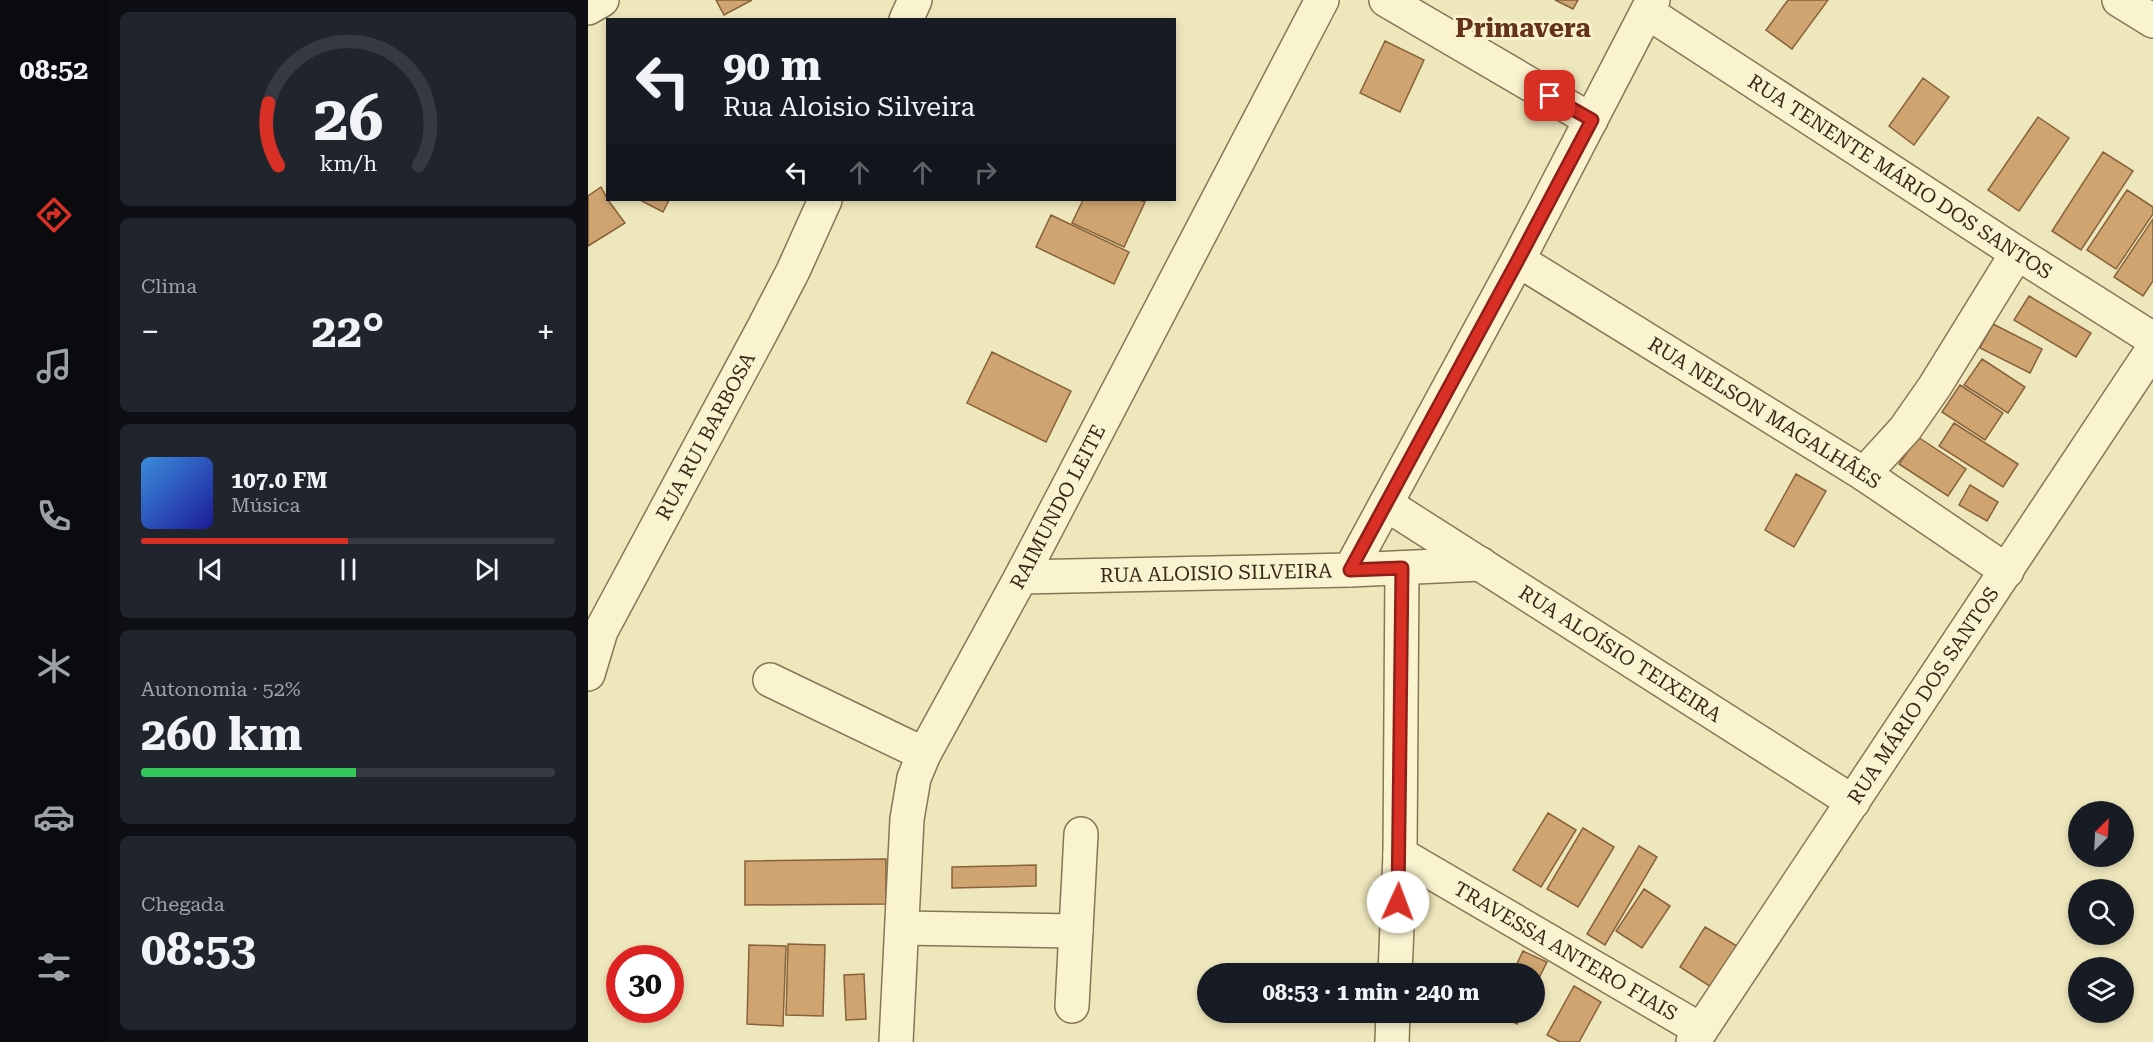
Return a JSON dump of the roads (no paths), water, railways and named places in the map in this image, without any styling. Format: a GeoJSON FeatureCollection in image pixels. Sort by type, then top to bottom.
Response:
{"type":"FeatureCollection","features":[{"type":"Feature","properties":{"kind":"street"},"geometry":{"type":"LineString","coordinates":[[588,8],[602,0]]}},
{"type":"Feature","properties":{"kind":"street"},"geometry":{"type":"LineString","coordinates":[[907,18],[915,0]]}},
{"type":"Feature","properties":{"kind":"street","name":"RAIMUNDO LEITE"},"geometry":{"type":"LineString","coordinates":[[896,1042],[908,819],[914,778],[924,754],[1021,577],[1322,0]]}},
{"type":"Feature","properties":{"kind":"street"},"geometry":{"type":"LineString","coordinates":[[1386,0],[1592,120]]}},
{"type":"Feature","properties":{"kind":"street"},"geometry":{"type":"LineString","coordinates":[[2119,0],[2153,21]]}},
{"type":"Feature","properties":{"kind":"street"},"geometry":{"type":"LineString","coordinates":[[1350,570],[1518,260],[1650,6]]}},
{"type":"Feature","properties":{"kind":"street","name":"RUA TENENTE MÁRIO DOS SANTOS"},"geometry":{"type":"LineString","coordinates":[[1650,6],[2017,253],[2153,339]]}},
{"type":"Feature","properties":{"kind":"street","name":"RUA RUI BARBOSA"},"geometry":{"type":"LineString","coordinates":[[588,674],[594,620],[769,318],[825,201]]}},
{"type":"Feature","properties":{"kind":"street"},"geometry":{"type":"LineString","coordinates":[[1864,474],[1905,429],[1935,386],[2017,253]]}},
{"type":"Feature","properties":{"kind":"street","name":"RUA NELSON MAGALHÃES"},"geometry":{"type":"LineString","coordinates":[[1518,260],[1864,474],[2007,571]]}},
{"type":"Feature","properties":{"kind":"street","name":"RUA MÁRIO DOS SANTOS"},"geometry":{"type":"LineString","coordinates":[[1697,1036],[2153,349]]}},
{"type":"Feature","properties":{"kind":"street","name":"RUA ALOÍSIO TEIXEIRA"},"geometry":{"type":"LineString","coordinates":[[1386,504],[1853,802]]}},
{"type":"Feature","properties":{"kind":"street","name":"RUA ALOISIO SILVEIRA"},"geometry":{"type":"LineString","coordinates":[[1021,577],[1350,570],[1481,564]]}},
{"type":"Feature","properties":{"kind":"street"},"geometry":{"type":"LineString","coordinates":[[1395,963],[1400,854],[1402,568]]}},
{"type":"Feature","properties":{"kind":"street"},"geometry":{"type":"LineString","coordinates":[[770,680],[924,754]]}},
{"type":"Feature","properties":{"kind":"street"},"geometry":{"type":"LineString","coordinates":[[1072,1006],[1081,834]]}},
{"type":"Feature","properties":{"kind":"street","name":"TRAVESSA ANTERO FIAIS"},"geometry":{"type":"LineString","coordinates":[[1400,854],[1697,1036]]}},
{"type":"Feature","properties":{"kind":"street"},"geometry":{"type":"LineString","coordinates":[[902,928],[1076,931]]}},
{"type":"Feature","properties":{"kind":"street"},"geometry":{"type":"LineString","coordinates":[[1392,1042],[1393,1023]]}},
{"type":"Feature","properties":{"kind":"district","name":"Primavera"},"geometry":{"type":"Point","coordinates":[1523,28]}}]}
